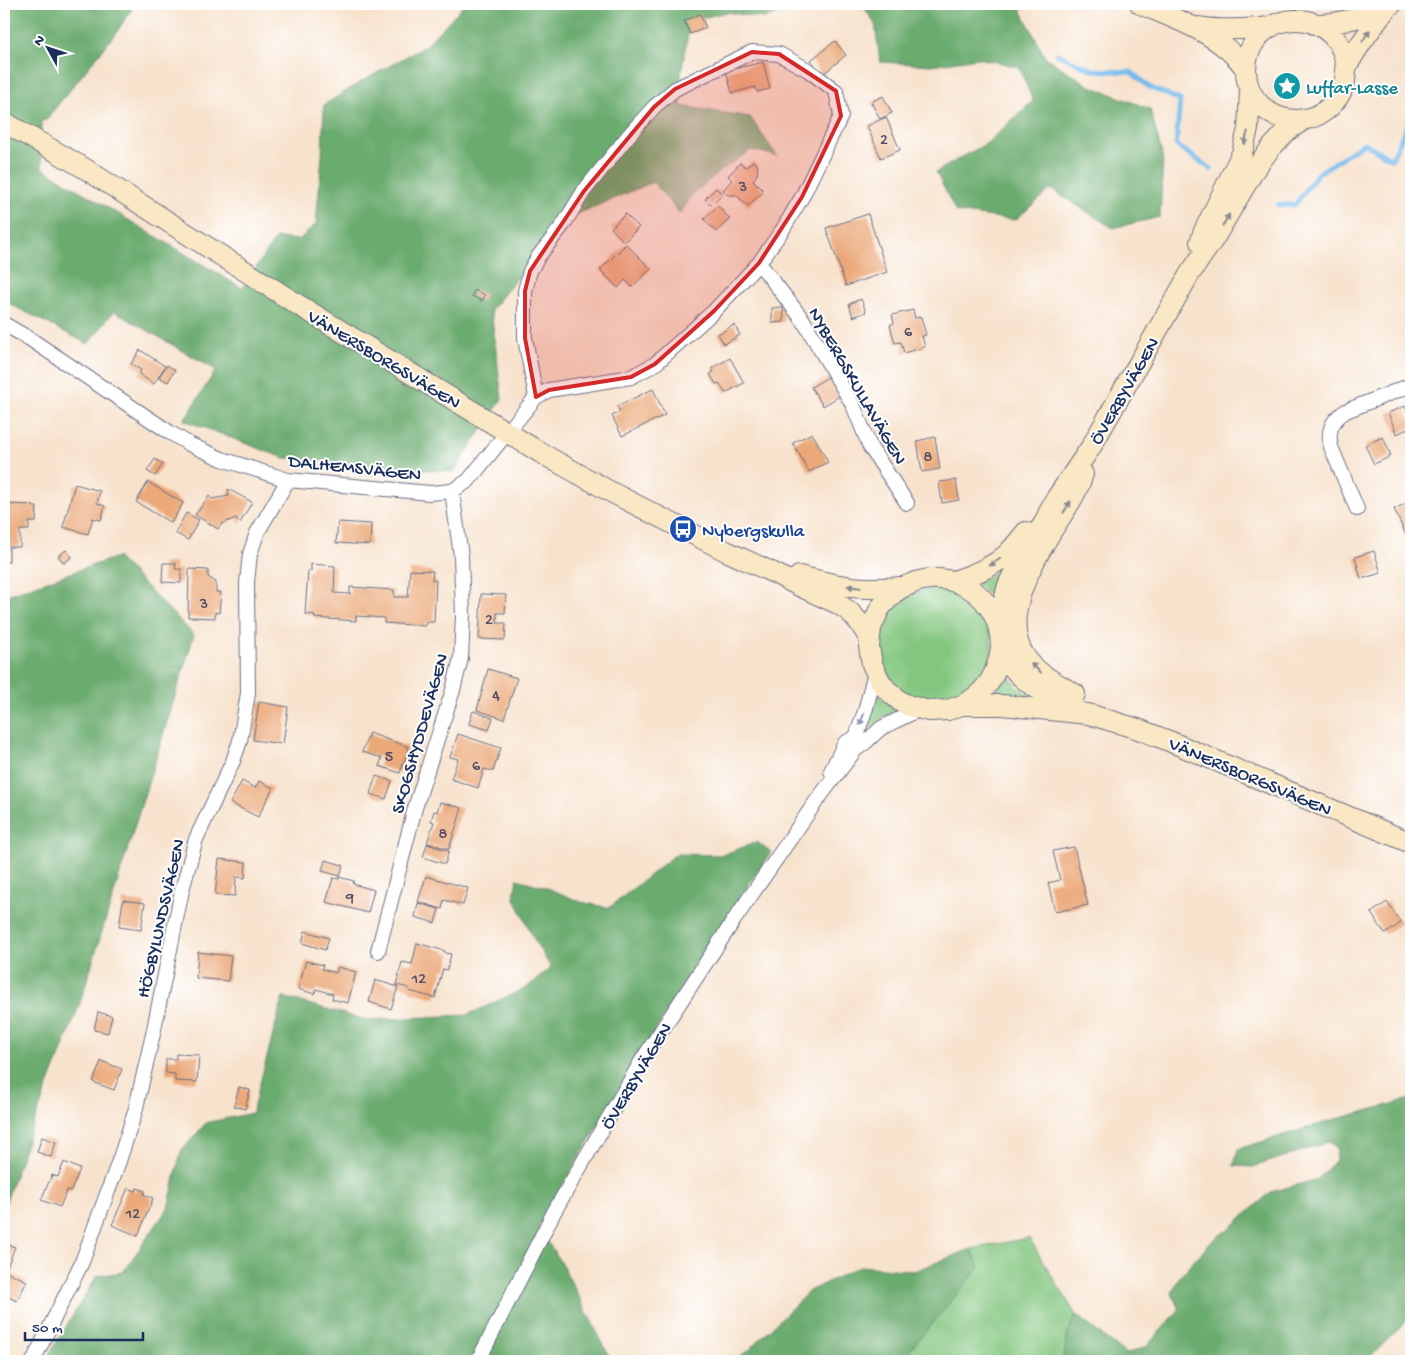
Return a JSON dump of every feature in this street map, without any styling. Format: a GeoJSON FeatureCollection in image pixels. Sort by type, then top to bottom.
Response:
{"type":"FeatureCollection","features":[{"type":"Feature","properties":{"kind":"main road"},"geometry":{"type":"LineString","coordinates":[[1140,4],[1210,35],[1226,46],[1246,69]]}},
{"type":"Feature","properties":{"kind":"main road"},"geometry":{"type":"LineString","coordinates":[[1192,26],[1219,29],[1252,29],[1271,27],[1292,21],[1332,24],[1350,20],[1391,4]]}},
{"type":"Feature","properties":{"kind":"main road"},"geometry":{"type":"LineString","coordinates":[[1345,70],[1366,36],[1391,4]]}},
{"type":"Feature","properties":{"kind":"main road","name":"ÖVERBYVÄGEN"},"geometry":{"type":"LineString","coordinates":[[998,624],[1008,585],[1018,564],[1044,523],[1053,503],[1091,446],[1189,274],[1215,237],[1255,169],[1287,131],[1305,119],[1326,110],[1336,99],[1343,86],[1345,70],[1343,56],[1337,42],[1327,32],[1314,24]]}},
{"type":"Feature","properties":{"kind":"main road","name":"ÖVERBYVÄGEN"},"geometry":{"type":"LineString","coordinates":[[1189,274],[1204,230],[1242,153],[1248,129],[1250,90],[1246,69],[1248,55],[1255,42],[1271,27]]}},
{"type":"Feature","properties":{"kind":"main road","name":"ÖVERBYVÄGEN"},"geometry":{"type":"LineString","coordinates":[[1250,90],[1263,108],[1276,116],[1290,120],[1305,119]]}},
{"type":"Feature","properties":{"kind":"main road","name":"VÄNERSBORGSVÄGEN"},"geometry":{"type":"LineString","coordinates":[[4,122],[84,168],[292,301],[508,433],[611,492],[849,611],[869,638],[870,655],[875,672],[893,696],[910,706],[938,711],[962,705],[1002,705],[1088,714]]}},
{"type":"Feature","properties":{"kind":"main road"},"geometry":{"type":"LineString","coordinates":[[1091,446],[1080,484],[1025,580],[1017,610],[1016,632],[1020,647],[1026,658],[1035,668],[1054,682],[1116,714],[1138,729]]}},
{"type":"Feature","properties":{"kind":"main road","name":"ÖVERBYVÄGEN"},"geometry":{"type":"LineString","coordinates":[[953,581],[971,576],[1007,554],[1053,503]]}},
{"type":"Feature","properties":{"kind":"main road","name":"VÄNERSBORGSVÄGEN"},"geometry":{"type":"LineString","coordinates":[[776,574],[799,576],[833,584],[865,588],[903,587],[920,580],[929,579],[953,581],[964,585],[979,595],[990,608],[998,624],[1001,648],[1006,658],[1019,675],[1037,688],[1088,714],[1138,729],[1265,780],[1411,843]]}},
{"type":"Feature","properties":{"kind":"main road"},"geometry":{"type":"LineString","coordinates":[[869,638],[880,608],[903,587]]}},
{"type":"Feature","properties":{"kind":"main road"},"geometry":{"type":"LineString","coordinates":[[962,705],[973,699],[990,681],[996,671],[1001,648]]}},
{"type":"Feature","properties":{"kind":"street"},"geometry":{"type":"LineString","coordinates":[[452,491],[468,481],[536,397],[549,390],[631,377],[655,364],[714,311],[759,263],[783,229],[802,197],[841,116],[836,91],[808,70],[779,54],[752,52],[675,89],[654,108],[629,135],[584,191],[530,271],[525,290],[524,338],[536,397]]}},
{"type":"Feature","properties":{"kind":"street","name":"NYBERGSKULLAVÄGEN"},"geometry":{"type":"LineString","coordinates":[[759,263],[803,320],[852,405],[870,447],[907,503]]}},
{"type":"Feature","properties":{"kind":"street","name":"DALHEMSVÄGEN"},"geometry":{"type":"LineString","coordinates":[[4,324],[30,339],[189,444],[222,459],[288,480],[430,493],[452,491]]}},
{"type":"Feature","properties":{"kind":"street"},"geometry":{"type":"LineString","coordinates":[[1357,509],[1331,447],[1329,438],[1331,428],[1336,417],[1346,411],[1411,385]]}},
{"type":"Feature","properties":{"kind":"street","name":"HÖGBYLUNDSVÄGEN"},"geometry":{"type":"LineString","coordinates":[[33,1361],[82,1262],[119,1161],[134,1112],[153,1034],[182,890],[196,839],[234,761],[240,741],[248,693],[247,582],[250,554],[256,534],[288,480]]}},
{"type":"Feature","properties":{"kind":"street","name":"SKOGSHYDDEVÄGEN"},"geometry":{"type":"LineString","coordinates":[[378,951],[415,808],[453,690],[461,658],[463,616],[462,556],[452,491]]}},
{"type":"Feature","properties":{"kind":"street","name":"ÖVERBYVÄGEN"},"geometry":{"type":"LineString","coordinates":[[815,803],[845,743],[856,737],[875,672]]}},
{"type":"Feature","properties":{"kind":"street","name":"ÖVERBYVÄGEN"},"geometry":{"type":"LineString","coordinates":[[478,1361],[554,1212],[642,1060],[734,920],[815,803],[855,750],[881,728],[920,709]]}},
{"type":"Feature","properties":{"kind":"highlighted area"},"geometry":{"type":"Polygon","coordinates":[[[752,52],[779,54],[836,91],[841,116],[802,197],[759,263],[714,311],[655,364],[631,377],[549,390],[536,397],[525,338],[525,291],[530,271],[584,191],[654,107],[675,89],[752,52]]]}},
{"type":"Feature","properties":{"kind":"green space"},"geometry":{"type":"Polygon","coordinates":[[[4,4],[135,4],[116,33],[45,121],[41,120],[42,168],[242,288],[276,238],[299,240],[316,224],[324,105],[425,46],[465,4],[813,4],[764,18],[726,12],[690,21],[681,75],[681,106],[750,117],[777,156],[751,150],[719,172],[692,195],[680,214],[653,182],[575,215],[523,271],[491,310],[502,399],[454,472],[284,458],[184,420],[216,370],[114,311],[88,344],[4,301],[4,4]]]}},
{"type":"Feature","properties":{"kind":"green space"},"geometry":{"type":"Polygon","coordinates":[[[862,4],[1018,4],[1045,57],[1090,86],[1150,109],[1163,158],[1160,217],[1113,228],[1051,189],[1015,220],[956,212],[936,172],[987,143],[1033,101],[1019,67],[978,58],[931,65],[880,62],[875,24],[862,4]]]}},
{"type":"Feature","properties":{"kind":"green space"},"geometry":{"type":"Polygon","coordinates":[[[117,557],[194,635],[79,1006],[29,1135],[4,1207],[4,596],[117,557]]]}},
{"type":"Feature","properties":{"kind":"green space"},"geometry":{"type":"Polygon","coordinates":[[[1006,566],[1001,577],[994,600],[976,584],[1006,566]]]}},
{"type":"Feature","properties":{"kind":"green space"},"geometry":{"type":"Polygon","coordinates":[[[935,589],[957,593],[975,606],[988,624],[992,646],[988,668],[975,686],[957,699],[935,703],[913,699],[895,686],[882,668],[878,646],[882,624],[895,606],[913,593],[935,589]]]}},
{"type":"Feature","properties":{"kind":"green space"},"geometry":{"type":"Polygon","coordinates":[[[1007,675],[1020,689],[1039,700],[1020,696],[993,696],[1007,675]]]}},
{"type":"Feature","properties":{"kind":"green space"},"geometry":{"type":"Polygon","coordinates":[[[876,693],[896,710],[880,719],[857,740],[876,693]]]}},
{"type":"Feature","properties":{"kind":"green space"},"geometry":{"type":"Polygon","coordinates":[[[757,842],[771,852],[703,952],[538,1226],[564,1268],[612,1361],[45,1361],[97,1276],[123,1272],[168,1208],[181,1151],[206,1123],[252,1113],[283,997],[366,1020],[467,1015],[526,988],[551,968],[534,939],[514,897],[517,879],[545,887],[581,902],[609,908],[676,854],[722,855],[757,842]]]}},
{"type":"Feature","properties":{"kind":"green space"},"geometry":{"type":"Polygon","coordinates":[[[1411,1099],[1411,1317],[1366,1361],[1067,1361],[1064,1356],[1068,1332],[1076,1315],[1126,1354],[1146,1347],[1179,1310],[1172,1293],[1180,1276],[1214,1239],[1230,1228],[1271,1192],[1318,1179],[1336,1160],[1337,1148],[1329,1142],[1253,1167],[1234,1166],[1238,1149],[1411,1099]]]}},
{"type":"Feature","properties":{"kind":"green space"},"geometry":{"type":"Polygon","coordinates":[[[1029,1238],[1076,1315],[1068,1332],[1064,1356],[1067,1361],[905,1361],[902,1358],[980,1267],[971,1249],[1029,1238]]]}},
{"type":"Feature","properties":{"kind":"green space"},"geometry":{"type":"Polygon","coordinates":[[[971,1249],[980,1267],[903,1358],[905,1361],[732,1361],[748,1351],[809,1291],[860,1266],[914,1271],[971,1249]]]}},
{"type":"Feature","properties":{"kind":"building"},"geometry":{"type":"Polygon","coordinates":[[[700,14],[706,28],[690,34],[684,21],[700,14]]]}},
{"type":"Feature","properties":{"kind":"building"},"geometry":{"type":"Polygon","coordinates":[[[835,41],[846,55],[822,75],[811,60],[835,41]]]}},
{"type":"Feature","properties":{"kind":"building"},"geometry":{"type":"Polygon","coordinates":[[[763,62],[770,89],[757,92],[755,87],[732,93],[726,71],[763,62]]]}},
{"type":"Feature","properties":{"kind":"building"},"geometry":{"type":"Polygon","coordinates":[[[883,96],[892,113],[880,119],[871,102],[883,96]]]}},
{"type":"Feature","properties":{"kind":"building"},"geometry":{"type":"Polygon","coordinates":[[[886,117],[900,150],[881,158],[867,126],[886,117]]]}},
{"type":"Feature","properties":{"kind":"building"},"geometry":{"type":"Polygon","coordinates":[[[753,161],[758,166],[757,175],[753,180],[764,191],[748,206],[736,195],[728,195],[723,190],[732,180],[728,176],[740,163],[746,167],[753,161]]]}},
{"type":"Feature","properties":{"kind":"building"},"geometry":{"type":"Polygon","coordinates":[[[716,188],[722,194],[711,205],[705,199],[716,188]]]}},
{"type":"Feature","properties":{"kind":"building"},"geometry":{"type":"Polygon","coordinates":[[[718,206],[730,219],[716,232],[704,219],[718,206]]]}},
{"type":"Feature","properties":{"kind":"building"},"geometry":{"type":"Polygon","coordinates":[[[625,214],[639,227],[624,242],[611,228],[625,214]]]}},
{"type":"Feature","properties":{"kind":"building"},"geometry":{"type":"Polygon","coordinates":[[[868,214],[887,272],[846,286],[826,228],[868,214]]]}},
{"type":"Feature","properties":{"kind":"building"},"geometry":{"type":"Polygon","coordinates":[[[626,244],[651,269],[632,287],[625,280],[618,288],[600,270],[626,244]]]}},
{"type":"Feature","properties":{"kind":"building"},"geometry":{"type":"Polygon","coordinates":[[[475,290],[485,295],[482,301],[472,296],[475,290]]]}},
{"type":"Feature","properties":{"kind":"building"},"geometry":{"type":"Polygon","coordinates":[[[861,299],[866,312],[853,317],[849,304],[861,299]]]}},
{"type":"Feature","properties":{"kind":"building"},"geometry":{"type":"Polygon","coordinates":[[[783,307],[784,322],[772,323],[772,308],[783,307]]]}},
{"type":"Feature","properties":{"kind":"building"},"geometry":{"type":"Polygon","coordinates":[[[913,310],[915,318],[921,317],[926,335],[922,336],[925,347],[904,353],[901,342],[895,343],[890,325],[894,323],[892,315],[913,310]]]}},
{"type":"Feature","properties":{"kind":"building"},"geometry":{"type":"Polygon","coordinates":[[[734,325],[740,335],[724,344],[718,334],[734,325]]]}},
{"type":"Feature","properties":{"kind":"building"},"geometry":{"type":"Polygon","coordinates":[[[140,350],[165,366],[154,384],[139,374],[141,370],[131,364],[140,350]]]}},
{"type":"Feature","properties":{"kind":"building"},"geometry":{"type":"Polygon","coordinates":[[[730,358],[744,383],[725,393],[710,374],[714,372],[712,368],[730,358]]]}},
{"type":"Feature","properties":{"kind":"building"},"geometry":{"type":"Polygon","coordinates":[[[167,365],[175,370],[168,382],[159,377],[167,365]]]}},
{"type":"Feature","properties":{"kind":"building"},"geometry":{"type":"Polygon","coordinates":[[[828,377],[840,396],[823,406],[811,387],[828,377]]]}},
{"type":"Feature","properties":{"kind":"building"},"geometry":{"type":"Polygon","coordinates":[[[653,389],[665,415],[622,436],[612,416],[620,412],[617,406],[653,389]]]}},
{"type":"Feature","properties":{"kind":"building"},"geometry":{"type":"Polygon","coordinates":[[[1405,406],[1411,421],[1411,427],[1397,434],[1388,413],[1405,406]]]}},
{"type":"Feature","properties":{"kind":"building"},"geometry":{"type":"Polygon","coordinates":[[[812,433],[828,462],[809,472],[793,443],[812,433]]]}},
{"type":"Feature","properties":{"kind":"building"},"geometry":{"type":"Polygon","coordinates":[[[935,437],[940,469],[922,472],[917,441],[935,437]]]}},
{"type":"Feature","properties":{"kind":"building"},"geometry":{"type":"Polygon","coordinates":[[[1383,437],[1391,456],[1374,464],[1365,445],[1383,437]]]}},
{"type":"Feature","properties":{"kind":"building"},"geometry":{"type":"Polygon","coordinates":[[[155,459],[163,464],[155,476],[147,471],[155,459]]]}},
{"type":"Feature","properties":{"kind":"building"},"geometry":{"type":"Polygon","coordinates":[[[956,480],[959,500],[942,503],[939,482],[956,480]]]}},
{"type":"Feature","properties":{"kind":"building"},"geometry":{"type":"Polygon","coordinates":[[[148,482],[183,503],[171,523],[136,502],[148,482]]]}},
{"type":"Feature","properties":{"kind":"building"},"geometry":{"type":"Polygon","coordinates":[[[75,484],[100,491],[97,503],[105,506],[101,520],[93,518],[88,534],[63,527],[75,484]]]}},
{"type":"Feature","properties":{"kind":"building"},"geometry":{"type":"Polygon","coordinates":[[[228,489],[252,502],[240,523],[236,518],[222,524],[218,529],[195,515],[209,496],[212,499],[229,496],[228,489]]]}},
{"type":"Feature","properties":{"kind":"building"},"geometry":{"type":"Polygon","coordinates":[[[1411,501],[1411,533],[1406,535],[1394,509],[1411,501]]]}},
{"type":"Feature","properties":{"kind":"building"},"geometry":{"type":"Polygon","coordinates":[[[4,504],[33,505],[33,507],[37,507],[36,522],[29,522],[29,530],[20,530],[20,547],[9,547],[9,562],[4,561],[4,504]]]}},
{"type":"Feature","properties":{"kind":"building"},"geometry":{"type":"Polygon","coordinates":[[[186,513],[199,520],[188,540],[175,533],[186,513]]]}},
{"type":"Feature","properties":{"kind":"building"},"geometry":{"type":"Polygon","coordinates":[[[338,522],[371,524],[370,545],[336,543],[338,522]]]}},
{"type":"Feature","properties":{"kind":"building"},"geometry":{"type":"Polygon","coordinates":[[[66,550],[72,557],[64,563],[58,556],[66,550]]]}},
{"type":"Feature","properties":{"kind":"building"},"geometry":{"type":"Polygon","coordinates":[[[1374,551],[1381,573],[1361,579],[1355,557],[1374,551]]]}},
{"type":"Feature","properties":{"kind":"building"},"geometry":{"type":"Polygon","coordinates":[[[163,563],[176,563],[175,569],[181,569],[181,583],[162,582],[163,563]]]}},
{"type":"Feature","properties":{"kind":"building"},"geometry":{"type":"Polygon","coordinates":[[[311,564],[335,566],[334,593],[350,594],[350,587],[394,590],[394,597],[408,597],[410,570],[433,571],[432,580],[436,580],[434,622],[426,622],[425,626],[384,623],[384,618],[356,616],[356,621],[314,618],[315,615],[305,614],[308,571],[311,571],[311,564]]]}},
{"type":"Feature","properties":{"kind":"building"},"geometry":{"type":"Polygon","coordinates":[[[189,569],[208,570],[208,577],[216,582],[216,592],[221,592],[219,613],[215,612],[215,618],[188,617],[189,569]]]}},
{"type":"Feature","properties":{"kind":"building"},"geometry":{"type":"Polygon","coordinates":[[[481,594],[506,595],[505,613],[497,613],[497,623],[506,623],[505,640],[479,639],[481,594]]]}},
{"type":"Feature","properties":{"kind":"building"},"geometry":{"type":"Polygon","coordinates":[[[488,669],[517,678],[504,719],[477,710],[488,669]]]}},
{"type":"Feature","properties":{"kind":"building"},"geometry":{"type":"Polygon","coordinates":[[[259,702],[288,707],[283,744],[253,740],[259,702]]]}},
{"type":"Feature","properties":{"kind":"building"},"geometry":{"type":"Polygon","coordinates":[[[473,711],[493,718],[489,730],[469,724],[473,711]]]}},
{"type":"Feature","properties":{"kind":"building"},"geometry":{"type":"Polygon","coordinates":[[[369,733],[409,747],[400,773],[379,766],[382,758],[362,752],[369,733]]]}},
{"type":"Feature","properties":{"kind":"building"},"geometry":{"type":"Polygon","coordinates":[[[458,734],[501,748],[493,771],[484,769],[478,788],[451,779],[458,759],[450,757],[458,734]]]}},
{"type":"Feature","properties":{"kind":"building"},"geometry":{"type":"Polygon","coordinates":[[[376,776],[392,781],[386,799],[370,794],[376,776]]]}},
{"type":"Feature","properties":{"kind":"building"},"geometry":{"type":"Polygon","coordinates":[[[242,781],[255,788],[259,781],[273,788],[258,817],[230,803],[242,781]]]}},
{"type":"Feature","properties":{"kind":"building"},"geometry":{"type":"Polygon","coordinates":[[[440,802],[462,808],[449,849],[427,843],[434,822],[431,821],[434,811],[437,812],[440,802]]]}},
{"type":"Feature","properties":{"kind":"building"},"geometry":{"type":"Polygon","coordinates":[[[427,844],[449,851],[445,864],[423,857],[427,844]]]}},
{"type":"Feature","properties":{"kind":"building"},"geometry":{"type":"Polygon","coordinates":[[[1074,847],[1088,905],[1055,912],[1048,883],[1060,880],[1053,851],[1074,847]]]}},
{"type":"Feature","properties":{"kind":"building"},"geometry":{"type":"Polygon","coordinates":[[[219,859],[246,862],[245,878],[236,877],[235,896],[215,895],[219,859]]]}},
{"type":"Feature","properties":{"kind":"building"},"geometry":{"type":"Polygon","coordinates":[[[325,860],[343,865],[340,876],[322,871],[325,860]]]}},
{"type":"Feature","properties":{"kind":"building"},"geometry":{"type":"Polygon","coordinates":[[[426,876],[468,888],[463,905],[444,900],[442,909],[418,902],[426,876]]]}},
{"type":"Feature","properties":{"kind":"building"},"geometry":{"type":"Polygon","coordinates":[[[339,877],[354,881],[353,884],[374,890],[368,913],[326,902],[333,878],[339,879],[339,877]]]}},
{"type":"Feature","properties":{"kind":"building"},"geometry":{"type":"Polygon","coordinates":[[[123,900],[145,903],[141,930],[119,927],[123,900]]]}},
{"type":"Feature","properties":{"kind":"building"},"geometry":{"type":"Polygon","coordinates":[[[1387,902],[1401,923],[1385,934],[1371,913],[1387,902]]]}},
{"type":"Feature","properties":{"kind":"building"},"geometry":{"type":"Polygon","coordinates":[[[418,903],[439,909],[435,923],[415,917],[418,903]]]}},
{"type":"Feature","properties":{"kind":"building"},"geometry":{"type":"Polygon","coordinates":[[[305,931],[329,938],[325,950],[302,943],[305,931]]]}},
{"type":"Feature","properties":{"kind":"building"},"geometry":{"type":"Polygon","coordinates":[[[417,943],[451,954],[447,970],[443,969],[435,998],[409,991],[409,988],[396,985],[402,962],[412,964],[417,943]]]}},
{"type":"Feature","properties":{"kind":"building"},"geometry":{"type":"Polygon","coordinates":[[[198,952],[231,956],[228,981],[196,978],[198,952]]]}},
{"type":"Feature","properties":{"kind":"building"},"geometry":{"type":"Polygon","coordinates":[[[306,961],[323,965],[322,969],[336,973],[338,967],[356,972],[348,1003],[332,999],[333,994],[316,989],[315,994],[298,989],[306,961]]]}},
{"type":"Feature","properties":{"kind":"building"},"geometry":{"type":"Polygon","coordinates":[[[375,980],[398,987],[391,1009],[369,1002],[375,980]]]}},
{"type":"Feature","properties":{"kind":"building"},"geometry":{"type":"Polygon","coordinates":[[[98,1012],[112,1016],[108,1033],[94,1030],[98,1012]]]}},
{"type":"Feature","properties":{"kind":"building"},"geometry":{"type":"Polygon","coordinates":[[[176,1054],[199,1055],[197,1082],[175,1081],[175,1074],[166,1073],[166,1059],[176,1059],[176,1054]]]}},
{"type":"Feature","properties":{"kind":"building"},"geometry":{"type":"Polygon","coordinates":[[[101,1061],[122,1069],[114,1090],[93,1082],[101,1061]]]}},
{"type":"Feature","properties":{"kind":"building"},"geometry":{"type":"Polygon","coordinates":[[[239,1087],[250,1090],[245,1109],[234,1106],[239,1087]]]}},
{"type":"Feature","properties":{"kind":"building"},"geometry":{"type":"Polygon","coordinates":[[[42,1137],[56,1142],[51,1157],[37,1152],[42,1137]]]}},
{"type":"Feature","properties":{"kind":"building"},"geometry":{"type":"Polygon","coordinates":[[[64,1162],[80,1169],[71,1191],[67,1190],[60,1207],[41,1200],[52,1175],[58,1177],[64,1162]]]}},
{"type":"Feature","properties":{"kind":"building"},"geometry":{"type":"Polygon","coordinates":[[[128,1188],[136,1191],[137,1188],[145,1191],[144,1195],[153,1198],[138,1236],[112,1225],[128,1188]]]}},
{"type":"Feature","properties":{"kind":"building"},"geometry":{"type":"Polygon","coordinates":[[[4,1243],[15,1247],[5,1272],[4,1271],[4,1243]]]}},
{"type":"Feature","properties":{"kind":"building"},"geometry":{"type":"Polygon","coordinates":[[[7,1272],[27,1281],[17,1301],[4,1295],[4,1280],[7,1272]]]}},
{"type":"Feature","properties":{"kind":"waterway"},"geometry":{"type":"LineString","coordinates":[[1057,54],[1093,70],[1131,72],[1149,87],[1180,100],[1176,145],[1211,169]]}},
{"type":"Feature","properties":{"kind":"waterway"},"geometry":{"type":"LineString","coordinates":[[1278,205],[1295,205],[1317,174],[1364,143],[1392,159],[1407,125],[1411,124]]}},
{"type":"Feature","properties":{"kind":"place","name":"Luffar-Lasse"},"geometry":{"type":"Point","coordinates":[1287,86]}},
{"type":"Feature","properties":{"kind":"place","name":"Nybergskulla"},"geometry":{"type":"Point","coordinates":[683,529]}}]}
